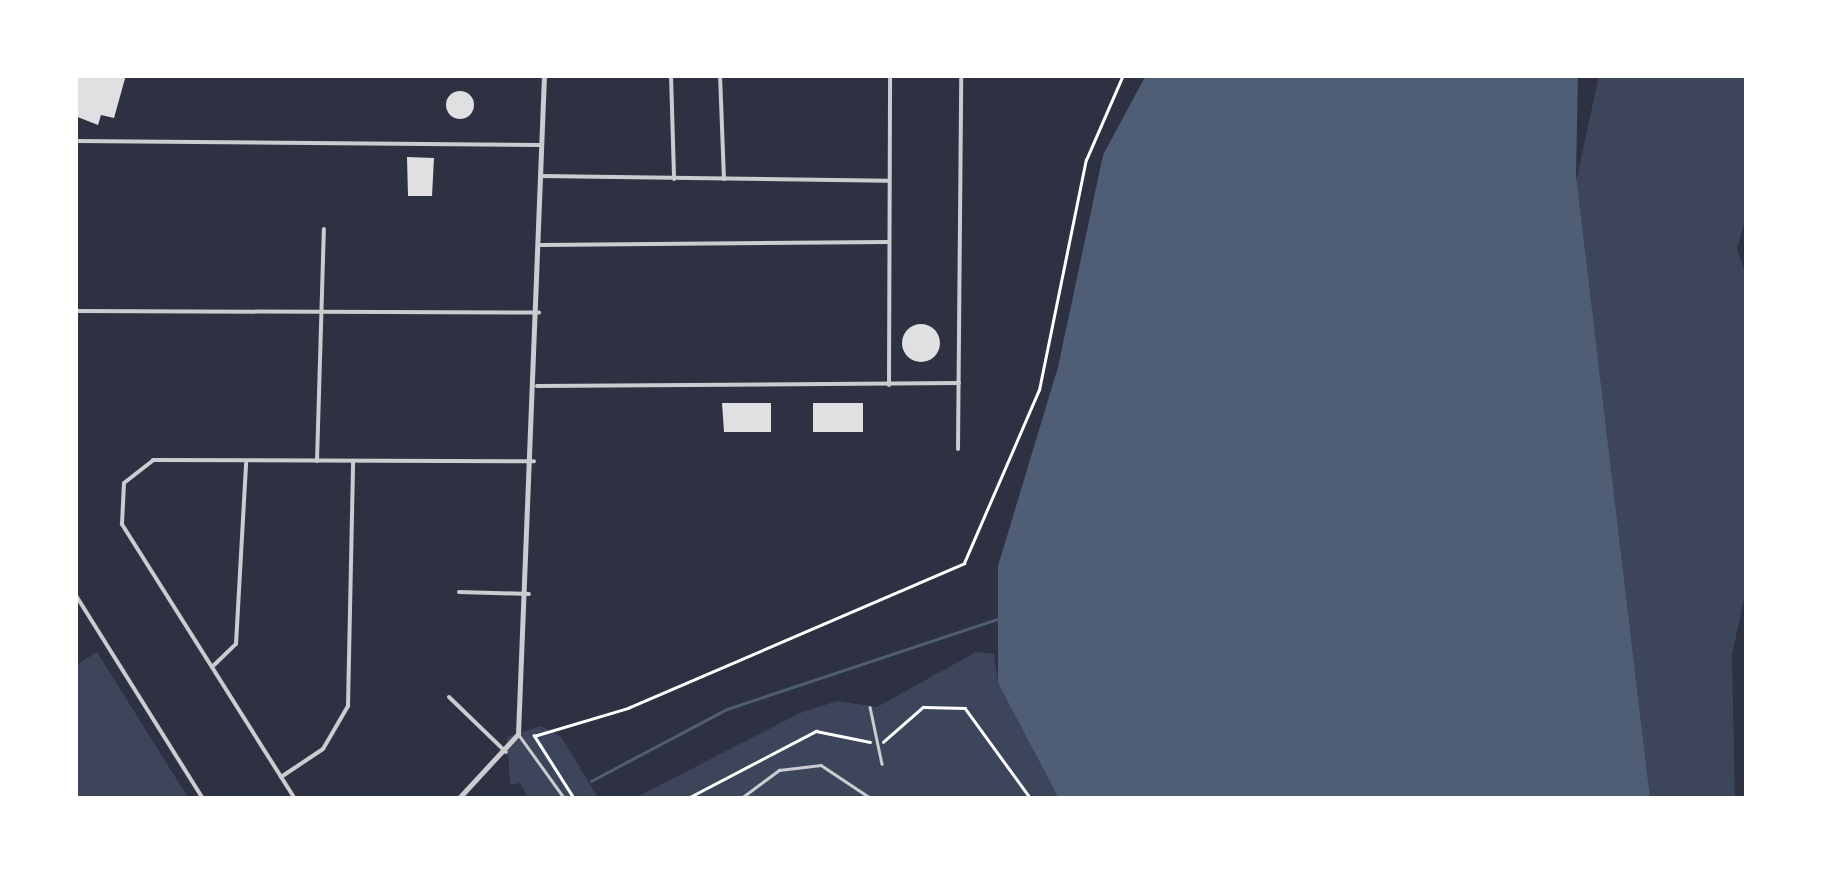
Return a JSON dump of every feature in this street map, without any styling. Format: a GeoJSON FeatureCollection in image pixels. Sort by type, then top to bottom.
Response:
{"type":"FeatureCollection","features":[{"type":"Feature","properties":{"kind":"street"},"geometry":{"type":"LineString","coordinates":[[458,799],[506,752],[518,734],[529,594],[544,75]]}},
{"type":"Feature","properties":{"kind":"street"},"geometry":{"type":"LineString","coordinates":[[671,75],[674,179]]}},
{"type":"Feature","properties":{"kind":"street"},"geometry":{"type":"LineString","coordinates":[[720,75],[724,179]]}},
{"type":"Feature","properties":{"kind":"street"},"geometry":{"type":"LineString","coordinates":[[889,385],[890,75]]}},
{"type":"Feature","properties":{"kind":"street"},"geometry":{"type":"LineString","coordinates":[[958,449],[961,75]]}},
{"type":"Feature","properties":{"kind":"street"},"geometry":{"type":"LineString","coordinates":[[75,141],[543,145]]}},
{"type":"Feature","properties":{"kind":"street"},"geometry":{"type":"LineString","coordinates":[[542,176],[888,181]]}},
{"type":"Feature","properties":{"kind":"street"},"geometry":{"type":"LineString","coordinates":[[317,460],[324,229]]}},
{"type":"Feature","properties":{"kind":"street"},"geometry":{"type":"LineString","coordinates":[[541,245],[888,242]]}},
{"type":"Feature","properties":{"kind":"street"},"geometry":{"type":"LineString","coordinates":[[75,311],[540,313]]}},
{"type":"Feature","properties":{"kind":"street"},"geometry":{"type":"LineString","coordinates":[[537,386],[958,384]]}},
{"type":"Feature","properties":{"kind":"street"},"geometry":{"type":"LineString","coordinates":[[295,799],[122,524],[119,500],[133,471],[154,460],[534,461]]}},
{"type":"Feature","properties":{"kind":"street"},"geometry":{"type":"LineString","coordinates":[[212,667],[236,644],[246,460]]}},
{"type":"Feature","properties":{"kind":"street"},"geometry":{"type":"LineString","coordinates":[[281,776],[323,750],[348,706],[352,460]]}},
{"type":"Feature","properties":{"kind":"street"},"geometry":{"type":"LineString","coordinates":[[459,592],[529,594]]}},
{"type":"Feature","properties":{"kind":"street"},"geometry":{"type":"LineString","coordinates":[[75,594],[203,799]]}},
{"type":"Feature","properties":{"kind":"street"},"geometry":{"type":"LineString","coordinates":[[450,697],[506,752]]}},
{"type":"Feature","properties":{"kind":"lane"},"geometry":{"type":"LineString","coordinates":[[870,708],[882,764]]}},
{"type":"Feature","properties":{"kind":"lane"},"geometry":{"type":"LineString","coordinates":[[518,734],[565,799]]}},
{"type":"Feature","properties":{"kind":"lane"},"geometry":{"type":"LineString","coordinates":[[740,799],[779,770],[820,765],[872,799]]}},
{"type":"Feature","properties":{"kind":"path"},"geometry":{"type":"LineString","coordinates":[[574,799],[534,736],[628,708],[964,563],[1039,390],[1086,160],[1123,75]]}},
{"type":"Feature","properties":{"kind":"shaded area"},"geometry":{"type":"Polygon","coordinates":[[[1146,75],[1578,75],[1576,175],[1650,799],[1059,799],[998,683],[998,566],[1058,367],[1103,155],[1146,75]]]}},
{"type":"Feature","properties":{"kind":"shaded area"},"geometry":{"type":"Polygon","coordinates":[[[1599,75],[1747,75],[1747,214],[1737,249],[1747,278],[1747,585],[1732,655],[1735,799],[1603,799],[1538,358],[1599,75]]]}},
{"type":"Feature","properties":{"kind":"shaded area"},"geometry":{"type":"Polygon","coordinates":[[[97,652],[189,799],[75,799],[75,666],[97,652]]]}},
{"type":"Feature","properties":{"kind":"shaded area"},"geometry":{"type":"Polygon","coordinates":[[[976,652],[994,654],[998,683],[1059,799],[633,799],[800,713],[837,701],[877,707],[976,652]]]}},
{"type":"Feature","properties":{"kind":"shaded area"},"geometry":{"type":"Polygon","coordinates":[[[541,726],[561,737],[599,799],[529,799],[520,783],[510,785],[507,737],[541,726]]]}},
{"type":"Feature","properties":{"kind":"building"},"geometry":{"type":"Polygon","coordinates":[[[78,75],[126,75],[114,118],[101,115],[98,125],[75,116],[78,75]]]}},
{"type":"Feature","properties":{"kind":"building"},"geometry":{"type":"Polygon","coordinates":[[[460,91],[470,95],[474,105],[470,115],[460,119],[450,115],[446,105],[450,95],[460,91]]]}},
{"type":"Feature","properties":{"kind":"building"},"geometry":{"type":"Polygon","coordinates":[[[407,157],[434,158],[432,196],[408,196],[407,157]]]}},
{"type":"Feature","properties":{"kind":"building"},"geometry":{"type":"Polygon","coordinates":[[[921,324],[935,329],[940,343],[935,357],[921,362],[907,357],[902,343],[907,329],[921,324]]]}},
{"type":"Feature","properties":{"kind":"building"},"geometry":{"type":"Polygon","coordinates":[[[722,403],[771,403],[771,432],[724,432],[722,403]]]}},
{"type":"Feature","properties":{"kind":"building"},"geometry":{"type":"Polygon","coordinates":[[[813,403],[863,403],[863,432],[813,432],[813,403]]]}},
{"type":"Feature","properties":{"kind":"waterway"},"geometry":{"type":"LineString","coordinates":[[591,781],[727,709],[997,619]]}}]}
